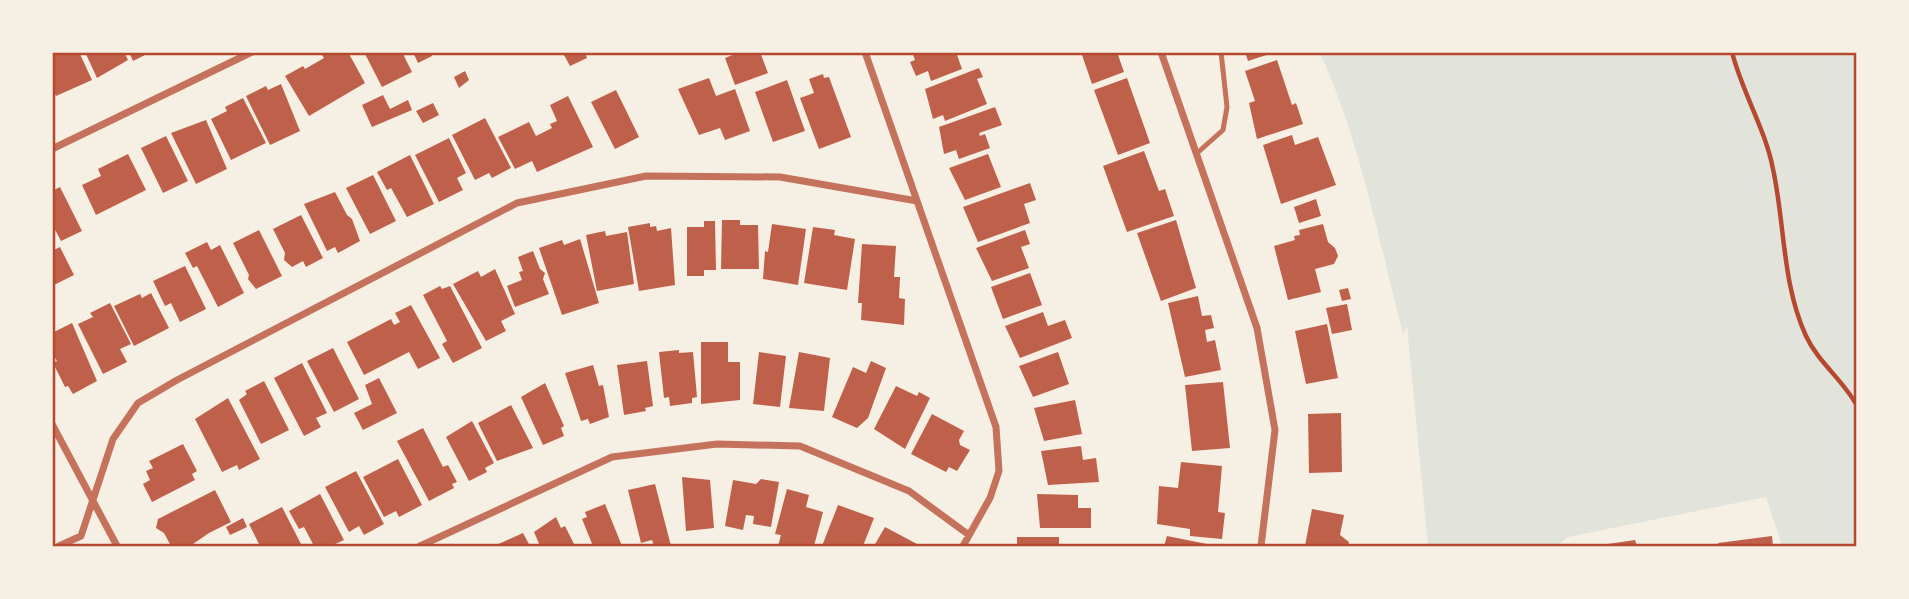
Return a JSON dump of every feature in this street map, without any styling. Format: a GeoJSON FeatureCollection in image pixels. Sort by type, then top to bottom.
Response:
{"type":"FeatureCollection","features":[{"type":"Feature","properties":{"kind":"street"},"geometry":{"type":"LineString","coordinates":[[52,149],[252,52]]}},
{"type":"Feature","properties":{"kind":"street"},"geometry":{"type":"LineString","coordinates":[[866,52],[996,427],[999,471],[990,498],[963,547]]}},
{"type":"Feature","properties":{"kind":"street"},"geometry":{"type":"LineString","coordinates":[[1161,52],[1257,328],[1275,430],[1261,547]]}},
{"type":"Feature","properties":{"kind":"street"},"geometry":{"type":"LineString","coordinates":[[59,547],[81,536],[113,439],[138,403],[177,380],[517,203],[646,176],[780,177],[918,201]]}},
{"type":"Feature","properties":{"kind":"street"},"geometry":{"type":"LineString","coordinates":[[52,424],[117,547]]}},
{"type":"Feature","properties":{"kind":"street"},"geometry":{"type":"LineString","coordinates":[[420,547],[612,457],[717,444],[800,446],[909,491],[969,535]]}},
{"type":"Feature","properties":{"kind":"lane"},"geometry":{"type":"LineString","coordinates":[[1196,154],[1223,130],[1227,107],[1221,52]]}},
{"type":"Feature","properties":{"kind":"path"},"geometry":{"type":"LineString","coordinates":[[1732,52],[1773,167],[1792,296],[1814,352],[1845,385],[1857,404]]}},
{"type":"Feature","properties":{"kind":"shaded area"},"geometry":{"type":"Polygon","coordinates":[[[1320,53],[1856,53],[1856,546],[1782,546],[1766,497],[1568,537],[1557,546],[1428,546],[1407,326],[1403,334],[1358,156],[1320,53]]]}},
{"type":"Feature","properties":{"kind":"building"},"geometry":{"type":"Polygon","coordinates":[[[52,52],[79,52],[92,80],[56,96],[52,89],[52,52]]]}},
{"type":"Feature","properties":{"kind":"building"},"geometry":{"type":"Polygon","coordinates":[[[85,52],[124,52],[128,60],[97,78],[85,52]]]}},
{"type":"Feature","properties":{"kind":"building"},"geometry":{"type":"Polygon","coordinates":[[[129,52],[151,52],[133,61],[129,52]]]}},
{"type":"Feature","properties":{"kind":"building"},"geometry":{"type":"Polygon","coordinates":[[[325,52],[348,52],[365,83],[309,116],[285,76],[324,58],[322,55],[325,52]]]}},
{"type":"Feature","properties":{"kind":"building"},"geometry":{"type":"Polygon","coordinates":[[[364,52],[402,52],[412,72],[382,87],[364,52]]]}},
{"type":"Feature","properties":{"kind":"building"},"geometry":{"type":"Polygon","coordinates":[[[413,52],[431,52],[432,56],[418,63],[413,52]]]}},
{"type":"Feature","properties":{"kind":"building"},"geometry":{"type":"Polygon","coordinates":[[[568,52],[585,52],[587,58],[570,66],[564,55],[568,52]]]}},
{"type":"Feature","properties":{"kind":"building"},"geometry":{"type":"Polygon","coordinates":[[[740,52],[760,52],[768,73],[735,85],[725,58],[740,52]]]}},
{"type":"Feature","properties":{"kind":"building"},"geometry":{"type":"Polygon","coordinates":[[[912,52],[956,52],[962,69],[931,81],[928,71],[916,76],[910,62],[915,60],[912,52]]]}},
{"type":"Feature","properties":{"kind":"building"},"geometry":{"type":"Polygon","coordinates":[[[1081,52],[1117,52],[1124,72],[1092,84],[1081,52]]]}},
{"type":"Feature","properties":{"kind":"building"},"geometry":{"type":"Polygon","coordinates":[[[1245,52],[1273,52],[1273,53],[1248,61],[1245,52]]]}},
{"type":"Feature","properties":{"kind":"building"},"geometry":{"type":"Polygon","coordinates":[[[1277,60],[1292,105],[1296,103],[1303,124],[1257,139],[1249,103],[1255,101],[1245,71],[1277,60]]]}},
{"type":"Feature","properties":{"kind":"building"},"geometry":{"type":"Polygon","coordinates":[[[979,68],[983,77],[977,79],[987,104],[945,121],[943,115],[933,119],[925,89],[979,68]]]}},
{"type":"Feature","properties":{"kind":"building"},"geometry":{"type":"Polygon","coordinates":[[[465,71],[469,80],[459,88],[454,77],[465,71]]]}},
{"type":"Feature","properties":{"kind":"building"},"geometry":{"type":"Polygon","coordinates":[[[823,74],[824,78],[829,77],[851,137],[819,149],[800,98],[814,93],[809,79],[823,74]]]}},
{"type":"Feature","properties":{"kind":"building"},"geometry":{"type":"Polygon","coordinates":[[[709,78],[716,96],[735,89],[750,131],[725,140],[720,128],[699,135],[678,89],[709,78]]]}},
{"type":"Feature","properties":{"kind":"building"},"geometry":{"type":"Polygon","coordinates":[[[1127,78],[1150,143],[1118,155],[1094,90],[1127,78]]]}},
{"type":"Feature","properties":{"kind":"building"},"geometry":{"type":"Polygon","coordinates":[[[787,80],[805,131],[773,142],[755,92],[787,80]]]}},
{"type":"Feature","properties":{"kind":"building"},"geometry":{"type":"Polygon","coordinates":[[[281,84],[300,131],[270,145],[246,96],[266,86],[268,90],[281,84]]]}},
{"type":"Feature","properties":{"kind":"building"},"geometry":{"type":"Polygon","coordinates":[[[616,90],[639,137],[615,149],[591,102],[616,90]]]}},
{"type":"Feature","properties":{"kind":"building"},"geometry":{"type":"Polygon","coordinates":[[[383,95],[390,109],[408,100],[412,110],[372,127],[362,105],[383,95]]]}},
{"type":"Feature","properties":{"kind":"building"},"geometry":{"type":"Polygon","coordinates":[[[568,96],[593,147],[537,172],[532,161],[515,169],[498,137],[529,122],[536,136],[552,128],[550,124],[557,121],[550,105],[568,96]]]}},
{"type":"Feature","properties":{"kind":"building"},"geometry":{"type":"Polygon","coordinates":[[[243,98],[266,143],[231,160],[211,119],[227,111],[225,107],[243,98]]]}},
{"type":"Feature","properties":{"kind":"building"},"geometry":{"type":"Polygon","coordinates":[[[433,103],[439,115],[423,123],[416,111],[433,103]]]}},
{"type":"Feature","properties":{"kind":"building"},"geometry":{"type":"Polygon","coordinates":[[[995,107],[1002,125],[979,133],[980,136],[985,134],[990,148],[959,159],[956,150],[944,154],[939,127],[995,107]]]}},
{"type":"Feature","properties":{"kind":"building"},"geometry":{"type":"Polygon","coordinates":[[[485,118],[511,168],[492,178],[489,173],[475,180],[452,135],[485,118]]]}},
{"type":"Feature","properties":{"kind":"building"},"geometry":{"type":"Polygon","coordinates":[[[206,120],[227,169],[196,184],[171,133],[206,120]]]}},
{"type":"Feature","properties":{"kind":"building"},"geometry":{"type":"Polygon","coordinates":[[[1292,135],[1295,145],[1318,137],[1336,185],[1281,204],[1263,145],[1292,135]]]}},
{"type":"Feature","properties":{"kind":"building"},"geometry":{"type":"Polygon","coordinates":[[[166,136],[188,181],[163,193],[141,148],[166,136]]]}},
{"type":"Feature","properties":{"kind":"building"},"geometry":{"type":"Polygon","coordinates":[[[449,138],[466,173],[457,178],[463,190],[439,202],[415,155],[449,138]]]}},
{"type":"Feature","properties":{"kind":"building"},"geometry":{"type":"Polygon","coordinates":[[[1144,151],[1159,191],[1165,189],[1174,216],[1127,232],[1103,166],[1144,151]]]}},
{"type":"Feature","properties":{"kind":"building"},"geometry":{"type":"Polygon","coordinates":[[[128,154],[146,190],[96,215],[82,185],[101,176],[98,169],[128,154]]]}},
{"type":"Feature","properties":{"kind":"building"},"geometry":{"type":"Polygon","coordinates":[[[988,154],[1001,187],[965,200],[949,168],[988,154]]]}},
{"type":"Feature","properties":{"kind":"building"},"geometry":{"type":"Polygon","coordinates":[[[410,155],[434,204],[407,217],[391,188],[387,190],[377,172],[410,155]]]}},
{"type":"Feature","properties":{"kind":"building"},"geometry":{"type":"Polygon","coordinates":[[[373,175],[396,221],[370,234],[346,188],[373,175]]]}},
{"type":"Feature","properties":{"kind":"building"},"geometry":{"type":"Polygon","coordinates":[[[1030,183],[1036,200],[1024,204],[1030,223],[978,242],[963,207],[1030,183]]]}},
{"type":"Feature","properties":{"kind":"building"},"geometry":{"type":"Polygon","coordinates":[[[60,187],[82,231],[61,241],[52,224],[52,191],[60,187]]]}},
{"type":"Feature","properties":{"kind":"building"},"geometry":{"type":"Polygon","coordinates":[[[335,192],[352,219],[360,241],[338,253],[335,247],[327,251],[304,204],[335,192]]]}},
{"type":"Feature","properties":{"kind":"building"},"geometry":{"type":"Polygon","coordinates":[[[1316,199],[1321,216],[1299,223],[1294,207],[1316,199]]]}},
{"type":"Feature","properties":{"kind":"building"},"geometry":{"type":"Polygon","coordinates":[[[301,215],[323,258],[306,267],[303,261],[292,267],[284,260],[285,253],[273,229],[301,215]]]}},
{"type":"Feature","properties":{"kind":"building"},"geometry":{"type":"Polygon","coordinates":[[[722,220],[740,220],[740,225],[758,225],[759,269],[721,269],[722,220]]]}},
{"type":"Feature","properties":{"kind":"building"},"geometry":{"type":"Polygon","coordinates":[[[1176,220],[1196,288],[1161,301],[1137,233],[1176,220]]]}},
{"type":"Feature","properties":{"kind":"building"},"geometry":{"type":"Polygon","coordinates":[[[704,221],[715,221],[716,270],[704,270],[704,276],[687,276],[687,227],[704,227],[704,221]]]}},
{"type":"Feature","properties":{"kind":"building"},"geometry":{"type":"Polygon","coordinates":[[[650,223],[650,227],[656,226],[657,231],[671,228],[675,285],[639,291],[628,227],[650,223]]]}},
{"type":"Feature","properties":{"kind":"building"},"geometry":{"type":"Polygon","coordinates":[[[772,224],[806,229],[798,285],[763,279],[765,251],[768,252],[772,224]]]}},
{"type":"Feature","properties":{"kind":"building"},"geometry":{"type":"Polygon","coordinates":[[[1323,224],[1328,242],[1335,248],[1338,256],[1334,264],[1315,269],[1321,292],[1288,300],[1274,246],[1295,240],[1294,236],[1300,235],[1299,230],[1323,224]]]}},
{"type":"Feature","properties":{"kind":"building"},"geometry":{"type":"Polygon","coordinates":[[[813,227],[835,230],[834,235],[855,239],[847,290],[804,283],[813,227]]]}},
{"type":"Feature","properties":{"kind":"building"},"geometry":{"type":"Polygon","coordinates":[[[259,230],[282,276],[256,289],[248,279],[249,275],[233,243],[259,230]]]}},
{"type":"Feature","properties":{"kind":"building"},"geometry":{"type":"Polygon","coordinates":[[[1025,230],[1030,244],[1021,247],[1029,268],[992,281],[976,248],[1025,230]]]}},
{"type":"Feature","properties":{"kind":"building"},"geometry":{"type":"Polygon","coordinates":[[[605,231],[606,236],[627,232],[634,284],[597,291],[586,235],[605,231]]]}},
{"type":"Feature","properties":{"kind":"building"},"geometry":{"type":"Polygon","coordinates":[[[580,239],[599,303],[562,315],[539,248],[562,240],[564,245],[580,239]]]}},
{"type":"Feature","properties":{"kind":"building"},"geometry":{"type":"Polygon","coordinates":[[[207,242],[211,250],[220,245],[244,293],[218,307],[197,266],[193,268],[185,253],[207,242]]]}},
{"type":"Feature","properties":{"kind":"building"},"geometry":{"type":"Polygon","coordinates":[[[862,244],[896,246],[894,277],[900,277],[899,298],[905,299],[904,325],[861,320],[862,303],[858,303],[862,244]]]}},
{"type":"Feature","properties":{"kind":"building"},"geometry":{"type":"Polygon","coordinates":[[[60,247],[74,275],[52,286],[52,251],[60,247]]]}},
{"type":"Feature","properties":{"kind":"building"},"geometry":{"type":"Polygon","coordinates":[[[533,251],[540,269],[545,273],[543,279],[549,294],[515,307],[507,286],[522,280],[519,272],[523,271],[518,257],[533,251]]]}},
{"type":"Feature","properties":{"kind":"building"},"geometry":{"type":"Polygon","coordinates":[[[185,266],[206,309],[180,322],[171,303],[165,306],[153,281],[185,266]]]}},
{"type":"Feature","properties":{"kind":"building"},"geometry":{"type":"Polygon","coordinates":[[[495,269],[515,314],[501,321],[506,331],[486,341],[453,284],[478,271],[481,277],[495,269]]]}},
{"type":"Feature","properties":{"kind":"building"},"geometry":{"type":"Polygon","coordinates":[[[1030,273],[1042,305],[1003,319],[991,287],[1030,273]]]}},
{"type":"Feature","properties":{"kind":"building"},"geometry":{"type":"Polygon","coordinates":[[[440,286],[442,289],[450,286],[482,348],[453,363],[442,344],[447,341],[423,295],[440,286]]]}},
{"type":"Feature","properties":{"kind":"building"},"geometry":{"type":"Polygon","coordinates":[[[1348,288],[1351,299],[1342,301],[1339,290],[1348,288]]]}},
{"type":"Feature","properties":{"kind":"building"},"geometry":{"type":"Polygon","coordinates":[[[151,293],[169,328],[134,346],[114,306],[140,294],[142,298],[151,293]]]}},
{"type":"Feature","properties":{"kind":"building"},"geometry":{"type":"Polygon","coordinates":[[[1198,296],[1202,316],[1211,315],[1214,328],[1205,330],[1207,342],[1215,340],[1221,370],[1185,377],[1168,303],[1198,296]]]}},
{"type":"Feature","properties":{"kind":"building"},"geometry":{"type":"Polygon","coordinates":[[[110,303],[131,344],[120,349],[127,362],[103,374],[78,324],[93,317],[90,313],[110,303]]]}},
{"type":"Feature","properties":{"kind":"building"},"geometry":{"type":"Polygon","coordinates":[[[1347,304],[1352,330],[1332,334],[1326,308],[1347,304]]]}},
{"type":"Feature","properties":{"kind":"building"},"geometry":{"type":"Polygon","coordinates":[[[411,305],[440,358],[418,369],[409,352],[364,375],[347,342],[391,319],[394,325],[400,322],[395,313],[411,305]]]}},
{"type":"Feature","properties":{"kind":"building"},"geometry":{"type":"Polygon","coordinates":[[[1043,312],[1048,326],[1065,320],[1072,338],[1020,358],[1005,326],[1043,312]]]}},
{"type":"Feature","properties":{"kind":"building"},"geometry":{"type":"Polygon","coordinates":[[[72,323],[97,381],[73,394],[68,386],[65,387],[53,363],[57,361],[52,353],[52,333],[72,323]]]}},
{"type":"Feature","properties":{"kind":"building"},"geometry":{"type":"Polygon","coordinates":[[[1327,324],[1338,378],[1306,384],[1295,331],[1327,324]]]}},
{"type":"Feature","properties":{"kind":"building"},"geometry":{"type":"Polygon","coordinates":[[[701,342],[728,342],[728,362],[740,362],[740,400],[701,404],[701,342]]]}},
{"type":"Feature","properties":{"kind":"building"},"geometry":{"type":"Polygon","coordinates":[[[333,348],[359,399],[334,412],[307,361],[333,348]]]}},
{"type":"Feature","properties":{"kind":"building"},"geometry":{"type":"Polygon","coordinates":[[[679,350],[679,353],[693,352],[697,397],[692,398],[692,403],[670,406],[669,397],[664,398],[659,352],[679,350]]]}},
{"type":"Feature","properties":{"kind":"building"},"geometry":{"type":"Polygon","coordinates":[[[759,352],[786,356],[780,407],[753,404],[759,352]]]}},
{"type":"Feature","properties":{"kind":"building"},"geometry":{"type":"Polygon","coordinates":[[[799,352],[830,358],[824,411],[789,408],[799,352]]]}},
{"type":"Feature","properties":{"kind":"building"},"geometry":{"type":"Polygon","coordinates":[[[1058,352],[1069,384],[1033,397],[1019,366],[1058,352]]]}},
{"type":"Feature","properties":{"kind":"building"},"geometry":{"type":"Polygon","coordinates":[[[647,361],[653,406],[645,408],[646,411],[624,415],[617,365],[647,361]]]}},
{"type":"Feature","properties":{"kind":"building"},"geometry":{"type":"Polygon","coordinates":[[[871,361],[886,368],[868,418],[857,428],[832,417],[853,367],[866,373],[871,361]]]}},
{"type":"Feature","properties":{"kind":"building"},"geometry":{"type":"Polygon","coordinates":[[[302,363],[327,413],[316,418],[321,427],[304,436],[274,378],[302,363]]]}},
{"type":"Feature","properties":{"kind":"building"},"geometry":{"type":"Polygon","coordinates":[[[593,365],[599,386],[603,385],[609,417],[590,424],[588,419],[581,421],[565,373],[593,365]]]}},
{"type":"Feature","properties":{"kind":"building"},"geometry":{"type":"Polygon","coordinates":[[[379,378],[397,413],[363,430],[354,413],[372,404],[365,385],[379,378]]]}},
{"type":"Feature","properties":{"kind":"building"},"geometry":{"type":"Polygon","coordinates":[[[264,381],[289,430],[261,444],[239,400],[247,394],[245,391],[264,381]]]}},
{"type":"Feature","properties":{"kind":"building"},"geometry":{"type":"Polygon","coordinates":[[[1223,382],[1230,448],[1192,451],[1185,385],[1223,382]]]}},
{"type":"Feature","properties":{"kind":"building"},"geometry":{"type":"Polygon","coordinates":[[[545,383],[564,426],[561,428],[564,436],[543,445],[521,397],[545,383]]]}},
{"type":"Feature","properties":{"kind":"building"},"geometry":{"type":"Polygon","coordinates":[[[896,386],[917,396],[919,392],[930,398],[905,449],[874,429],[896,386]]]}},
{"type":"Feature","properties":{"kind":"building"},"geometry":{"type":"Polygon","coordinates":[[[228,398],[260,459],[239,470],[237,465],[222,472],[195,419],[228,398]]]}},
{"type":"Feature","properties":{"kind":"building"},"geometry":{"type":"Polygon","coordinates":[[[1075,400],[1082,434],[1044,441],[1034,408],[1075,400]]]}},
{"type":"Feature","properties":{"kind":"building"},"geometry":{"type":"Polygon","coordinates":[[[511,405],[533,448],[497,461],[478,423],[511,405]]]}},
{"type":"Feature","properties":{"kind":"building"},"geometry":{"type":"Polygon","coordinates":[[[1341,413],[1342,472],[1309,473],[1308,414],[1341,413]]]}},
{"type":"Feature","properties":{"kind":"building"},"geometry":{"type":"Polygon","coordinates":[[[932,414],[964,431],[959,440],[960,445],[970,450],[957,471],[949,467],[946,472],[911,454],[932,414]]]}},
{"type":"Feature","properties":{"kind":"building"},"geometry":{"type":"Polygon","coordinates":[[[472,421],[494,463],[485,468],[487,472],[469,481],[446,437],[472,421]]]}},
{"type":"Feature","properties":{"kind":"building"},"geometry":{"type":"Polygon","coordinates":[[[423,428],[443,467],[448,465],[457,482],[452,484],[454,488],[429,501],[397,441],[423,428]]]}},
{"type":"Feature","properties":{"kind":"building"},"geometry":{"type":"Polygon","coordinates":[[[183,444],[197,471],[192,474],[195,480],[152,502],[143,484],[150,480],[146,471],[153,468],[149,461],[183,444]]]}},
{"type":"Feature","properties":{"kind":"building"},"geometry":{"type":"Polygon","coordinates":[[[1081,446],[1083,460],[1096,458],[1099,482],[1048,485],[1041,451],[1081,446]]]}},
{"type":"Feature","properties":{"kind":"building"},"geometry":{"type":"Polygon","coordinates":[[[398,459],[422,505],[399,517],[396,511],[384,517],[363,477],[398,459]]]}},
{"type":"Feature","properties":{"kind":"building"},"geometry":{"type":"Polygon","coordinates":[[[1181,462],[1222,466],[1218,512],[1225,513],[1222,539],[1190,536],[1190,529],[1157,524],[1159,486],[1178,488],[1181,462]]]}},
{"type":"Feature","properties":{"kind":"building"},"geometry":{"type":"Polygon","coordinates":[[[356,471],[384,524],[364,535],[359,526],[349,532],[325,487],[356,471]]]}},
{"type":"Feature","properties":{"kind":"building"},"geometry":{"type":"Polygon","coordinates":[[[682,477],[710,480],[714,528],[686,531],[682,477]]]}},
{"type":"Feature","properties":{"kind":"building"},"geometry":{"type":"Polygon","coordinates":[[[761,479],[779,482],[771,527],[753,524],[754,516],[746,515],[743,530],[725,526],[733,480],[756,484],[761,479]]]}},
{"type":"Feature","properties":{"kind":"building"},"geometry":{"type":"Polygon","coordinates":[[[655,484],[671,546],[654,546],[652,540],[641,543],[628,490],[655,484]]]}},
{"type":"Feature","properties":{"kind":"building"},"geometry":{"type":"Polygon","coordinates":[[[787,489],[809,495],[806,507],[823,512],[814,546],[778,546],[781,535],[775,534],[787,489]]]}},
{"type":"Feature","properties":{"kind":"building"},"geometry":{"type":"Polygon","coordinates":[[[215,490],[231,522],[209,533],[193,544],[194,546],[171,546],[164,533],[156,528],[158,519],[215,490]]]}},
{"type":"Feature","properties":{"kind":"building"},"geometry":{"type":"Polygon","coordinates":[[[320,494],[344,540],[331,546],[314,546],[304,527],[299,529],[289,511],[320,494]]]}},
{"type":"Feature","properties":{"kind":"building"},"geometry":{"type":"Polygon","coordinates":[[[1037,494],[1078,495],[1078,508],[1091,508],[1091,528],[1040,528],[1037,494]]]}},
{"type":"Feature","properties":{"kind":"building"},"geometry":{"type":"Polygon","coordinates":[[[605,504],[622,546],[593,546],[582,519],[587,517],[585,512],[605,504]]]}},
{"type":"Feature","properties":{"kind":"building"},"geometry":{"type":"Polygon","coordinates":[[[838,505],[874,518],[863,546],[822,546],[838,505]]]}},
{"type":"Feature","properties":{"kind":"building"},"geometry":{"type":"Polygon","coordinates":[[[282,507],[302,546],[260,546],[249,524],[282,507]]]}},
{"type":"Feature","properties":{"kind":"building"},"geometry":{"type":"Polygon","coordinates":[[[1312,509],[1344,515],[1340,535],[1349,542],[1348,546],[1305,546],[1312,509]]]}},
{"type":"Feature","properties":{"kind":"building"},"geometry":{"type":"Polygon","coordinates":[[[556,517],[561,528],[565,526],[575,546],[540,546],[534,532],[556,517]]]}},
{"type":"Feature","properties":{"kind":"building"},"geometry":{"type":"Polygon","coordinates":[[[243,518],[247,527],[230,535],[226,527],[243,518]]]}},
{"type":"Feature","properties":{"kind":"building"},"geometry":{"type":"Polygon","coordinates":[[[885,527],[917,544],[874,546],[885,527]]]}},
{"type":"Feature","properties":{"kind":"building"},"geometry":{"type":"Polygon","coordinates":[[[523,533],[530,546],[494,546],[523,533]]]}},
{"type":"Feature","properties":{"kind":"building"},"geometry":{"type":"Polygon","coordinates":[[[1167,536],[1212,545],[1212,546],[1164,546],[1167,536]]]}},
{"type":"Feature","properties":{"kind":"building"},"geometry":{"type":"Polygon","coordinates":[[[1772,536],[1773,546],[1719,546],[1718,543],[1772,536]]]}},
{"type":"Feature","properties":{"kind":"building"},"geometry":{"type":"Polygon","coordinates":[[[1017,537],[1059,537],[1059,546],[1017,546],[1017,537]]]}},
{"type":"Feature","properties":{"kind":"building"},"geometry":{"type":"Polygon","coordinates":[[[1635,540],[1637,546],[1601,546],[1601,545],[1635,540]]]}}]}
